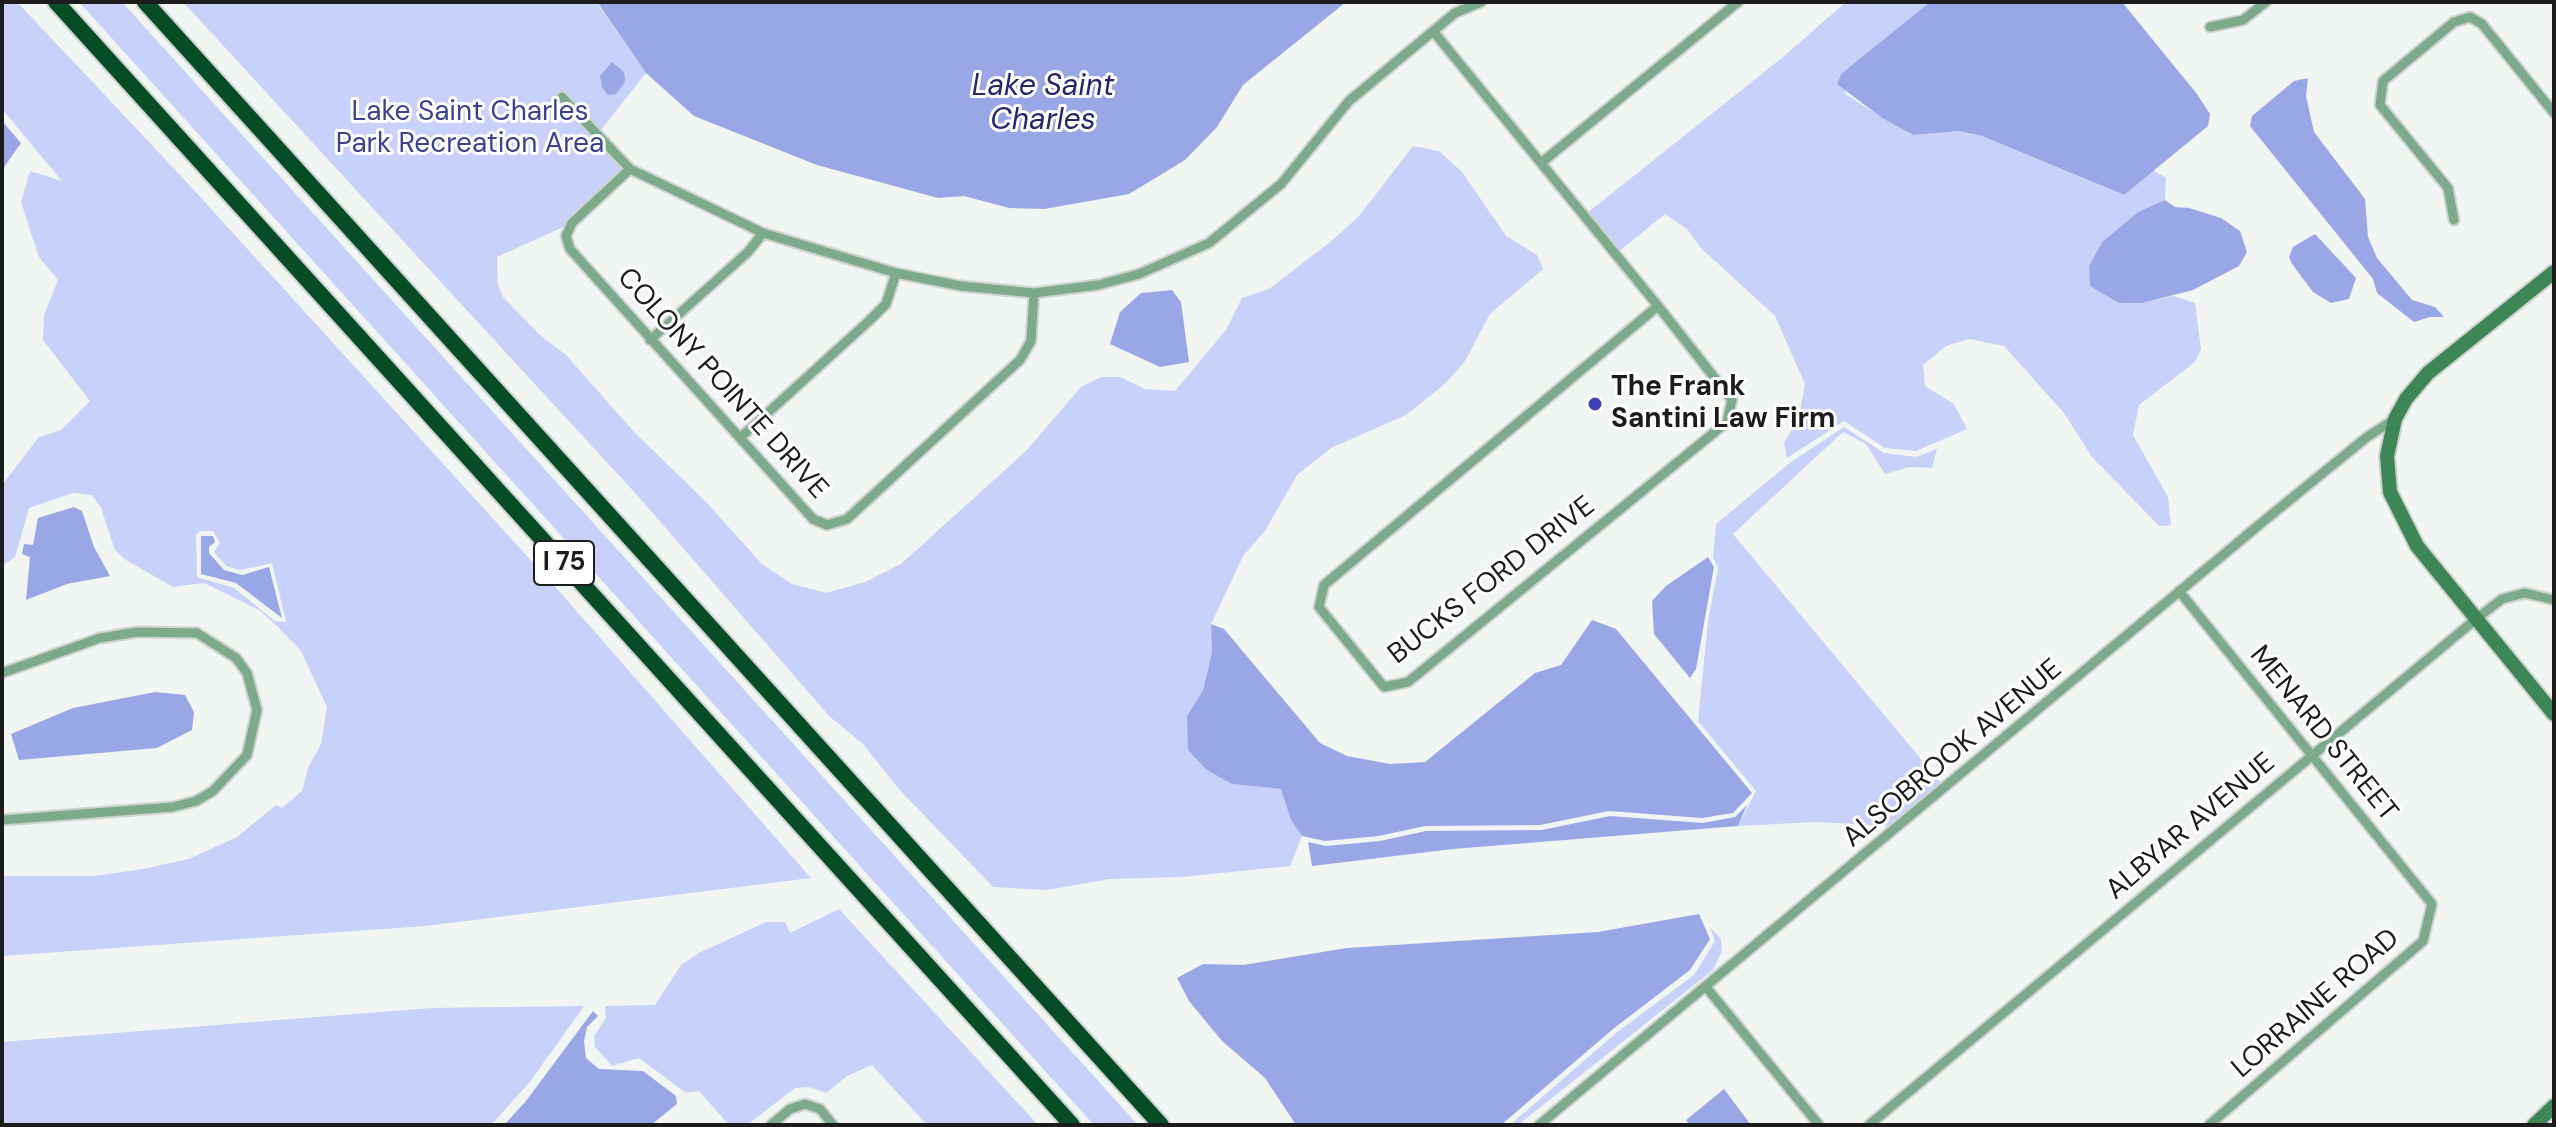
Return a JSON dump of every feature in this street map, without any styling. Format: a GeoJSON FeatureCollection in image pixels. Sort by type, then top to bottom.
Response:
{"type":"FeatureCollection","features":[{"type":"Feature","properties":{"kind":"highway","name":"I 75"},"geometry":{"type":"LineString","coordinates":[[56,2],[1072,1125]]}},
{"type":"Feature","properties":{"kind":"highway","name":"I 75"},"geometry":{"type":"LineString","coordinates":[[145,2],[1161,1125]]}},
{"type":"Feature","properties":{"kind":"street"},"geometry":{"type":"LineString","coordinates":[[562,97],[630,169],[763,233],[896,273],[1034,293],[1098,285],[1139,274],[1209,243],[1281,184],[1349,101],[1455,13],[1481,2]]}},
{"type":"Feature","properties":{"kind":"street"},"geometry":{"type":"LineString","coordinates":[[1541,163],[1738,2]]}},
{"type":"Feature","properties":{"kind":"street"},"geometry":{"type":"LineString","coordinates":[[2210,27],[2243,20],[2266,2]]}},
{"type":"Feature","properties":{"kind":"street"},"geometry":{"type":"LineString","coordinates":[[2454,220],[2448,188],[2380,105],[2383,81],[2454,22],[2470,17],[2482,24],[2554,113]]}},
{"type":"Feature","properties":{"kind":"street","name":"BUCKS FORD DRIVE"},"geometry":{"type":"LineString","coordinates":[[1433,31],[1658,306],[1732,400],[1727,422],[1408,682],[1384,687],[1319,607],[1324,585],[1658,306]]}},
{"type":"Feature","properties":{"kind":"street","name":"COLONY POINTE DRIVE"},"geometry":{"type":"LineString","coordinates":[[630,169],[572,223],[566,236],[570,249],[813,519],[827,525],[847,519],[1020,360],[1031,341],[1034,293]]}},
{"type":"Feature","properties":{"kind":"street"},"geometry":{"type":"LineString","coordinates":[[650,340],[748,252],[763,233]]}},
{"type":"Feature","properties":{"kind":"street"},"geometry":{"type":"LineString","coordinates":[[2554,272],[2428,373],[2395,419],[2387,456],[2390,492],[2400,519],[2417,546],[2554,714]]}},
{"type":"Feature","properties":{"kind":"street"},"geometry":{"type":"LineString","coordinates":[[740,438],[886,304],[896,273]]}},
{"type":"Feature","properties":{"kind":"street","name":"ALSOBROOK AVENUE"},"geometry":{"type":"LineString","coordinates":[[1539,1125],[2179,591],[2367,437],[2395,419]]}},
{"type":"Feature","properties":{"kind":"street","name":"MENARD STREET"},"geometry":{"type":"LineString","coordinates":[[2179,591],[2432,904]]}},
{"type":"Feature","properties":{"kind":"street","name":"ALBYAR AVENUE"},"geometry":{"type":"LineString","coordinates":[[1869,1125],[2502,599],[2525,593],[2554,600]]}},
{"type":"Feature","properties":{"kind":"street"},"geometry":{"type":"LineString","coordinates":[[2,673],[100,638],[137,632],[197,633],[236,658],[247,673],[257,710],[247,755],[213,791],[196,801],[173,807],[2,820]]}},
{"type":"Feature","properties":{"kind":"street","name":"LORRAINE ROAD"},"geometry":{"type":"LineString","coordinates":[[2209,1125],[2423,941],[2432,904]]}},
{"type":"Feature","properties":{"kind":"street"},"geometry":{"type":"LineString","coordinates":[[1706,987],[1819,1125]]}},
{"type":"Feature","properties":{"kind":"street"},"geometry":{"type":"LineString","coordinates":[[771,1125],[790,1109],[805,1104],[820,1109],[833,1125]]}},
{"type":"Feature","properties":{"kind":"street"},"geometry":{"type":"LineString","coordinates":[[2534,1125],[2554,1106]]}},
{"type":"Feature","properties":{"kind":"green space"},"geometry":{"type":"Polygon","coordinates":[[[2,2],[17,2],[181,176],[558,590],[811,878],[425,926],[2,956],[2,876],[94,876],[143,869],[189,859],[237,837],[276,805],[282,808],[302,791],[308,768],[321,744],[327,707],[301,651],[275,624],[259,610],[204,583],[173,587],[126,560],[115,550],[101,508],[92,495],[73,493],[29,508],[15,557],[2,566],[2,485],[39,437],[61,430],[90,401],[43,340],[44,315],[58,280],[39,257],[21,202],[30,171],[62,181],[2,109],[2,2]],[[200,531],[196,535],[197,577],[234,588],[275,621],[286,622],[272,563],[241,570],[226,566],[214,552],[220,543],[213,531],[200,531]]]}},
{"type":"Feature","properties":{"kind":"green space"},"geometry":{"type":"Polygon","coordinates":[[[79,2],[122,2],[1138,1125],[1094,1125],[79,2]]]}},
{"type":"Feature","properties":{"kind":"green space","name":"Lake Saint Charles Park Recreation Area"},"geometry":{"type":"Polygon","coordinates":[[[183,2],[596,2],[646,73],[596,136],[630,169],[572,223],[497,257],[498,285],[503,297],[541,336],[566,355],[635,433],[706,502],[762,564],[792,584],[826,593],[865,582],[901,564],[1026,451],[1081,387],[1101,377],[1120,377],[1145,389],[1175,391],[1226,330],[1242,298],[1269,289],[1334,239],[1359,216],[1413,146],[1439,151],[1462,172],[1506,236],[1537,255],[1543,269],[1490,314],[1465,361],[1446,383],[1406,415],[1331,448],[1297,475],[1265,531],[1243,556],[1211,624],[1212,652],[1203,690],[1187,716],[1232,784],[1282,789],[1291,820],[1302,836],[1290,866],[1182,877],[1110,879],[1047,890],[993,887],[898,788],[863,744],[830,717],[637,495],[183,2]]]}},
{"type":"Feature","properties":{"kind":"green space"},"geometry":{"type":"Polygon","coordinates":[[[1846,2],[1930,2],[1842,73],[1846,94],[1882,118],[1913,135],[1959,131],[1982,136],[2123,195],[2153,170],[2166,178],[2165,200],[2138,212],[2102,242],[2089,266],[2090,286],[2142,303],[2173,296],[2195,303],[2201,349],[2195,362],[2139,405],[2133,435],[2168,497],[2171,525],[2159,526],[2092,457],[2064,413],[2004,346],[1969,339],[1946,346],[1923,365],[1925,386],[1954,404],[1967,429],[1916,451],[1885,448],[1844,421],[1787,458],[1784,443],[1799,417],[1805,384],[1775,316],[1701,248],[1687,229],[1665,214],[1617,253],[1586,214],[1783,57],[1846,2]]]}},
{"type":"Feature","properties":{"kind":"green space"},"geometry":{"type":"Polygon","coordinates":[[[1844,427],[1884,453],[1916,457],[1937,449],[1932,468],[1910,467],[1885,474],[1866,444],[1843,432],[1733,534],[1941,783],[1891,826],[1814,822],[1738,826],[1756,791],[1698,721],[1708,621],[1718,568],[1713,557],[1716,524],[1791,462],[1844,427]]]}},
{"type":"Feature","properties":{"kind":"green space"},"geometry":{"type":"Polygon","coordinates":[[[839,909],[1038,1125],[927,1125],[872,1065],[847,1076],[826,1093],[809,1087],[795,1088],[747,1125],[729,1125],[699,1091],[686,1093],[639,1058],[612,1066],[595,1047],[594,1036],[606,1018],[605,1006],[655,1005],[681,965],[699,953],[766,922],[785,922],[790,933],[839,909]]]}},
{"type":"Feature","properties":{"kind":"green space"},"geometry":{"type":"Polygon","coordinates":[[[1710,927],[1721,939],[1722,951],[1713,970],[1518,1125],[1510,1125],[1616,1033],[1694,975],[1715,941],[1710,927]]]}},
{"type":"Feature","properties":{"kind":"green space"},"geometry":{"type":"Polygon","coordinates":[[[584,1006],[529,1083],[491,1125],[2,1125],[2,1042],[431,1008],[584,1006]]]}},
{"type":"Feature","properties":{"kind":"water","name":"Lake Saint Charles"},"geometry":{"type":"Polygon","coordinates":[[[597,2],[1346,2],[1243,85],[1217,127],[1185,160],[1129,194],[1044,209],[1009,208],[964,196],[938,198],[817,165],[694,116],[646,73],[597,2]]]}},
{"type":"Feature","properties":{"kind":"water"},"geometry":{"type":"Polygon","coordinates":[[[1930,2],[2122,2],[2197,94],[2210,114],[2208,126],[2124,195],[1982,136],[1959,131],[1913,135],[1882,118],[1837,84],[1842,73],[1930,2]]]}},
{"type":"Feature","properties":{"kind":"water"},"geometry":{"type":"Polygon","coordinates":[[[612,62],[624,72],[625,82],[616,94],[608,95],[602,87],[600,76],[612,62]]]}},
{"type":"Feature","properties":{"kind":"water"},"geometry":{"type":"Polygon","coordinates":[[[2308,78],[2306,96],[2314,132],[2365,199],[2368,237],[2377,258],[2412,300],[2435,307],[2444,317],[2414,322],[2377,293],[2373,279],[2250,126],[2252,116],[2294,81],[2308,78]]]}},
{"type":"Feature","properties":{"kind":"water"},"geometry":{"type":"Polygon","coordinates":[[[2,121],[21,143],[2,170],[2,121]]]}},
{"type":"Feature","properties":{"kind":"water"},"geometry":{"type":"Polygon","coordinates":[[[2165,200],[2175,207],[2221,218],[2240,231],[2247,252],[2239,266],[2193,290],[2142,303],[2119,303],[2090,286],[2089,266],[2102,242],[2138,212],[2165,200]]]}},
{"type":"Feature","properties":{"kind":"water"},"geometry":{"type":"Polygon","coordinates":[[[2315,234],[2356,278],[2349,299],[2331,303],[2313,292],[2292,264],[2289,257],[2293,247],[2315,234]]]}},
{"type":"Feature","properties":{"kind":"water"},"geometry":{"type":"Polygon","coordinates":[[[1172,290],[1181,302],[1189,362],[1160,367],[1110,344],[1120,312],[1141,293],[1172,290]]]}},
{"type":"Feature","properties":{"kind":"water"},"geometry":{"type":"Polygon","coordinates":[[[74,507],[82,511],[94,547],[110,576],[67,584],[26,600],[30,557],[22,554],[24,544],[33,545],[38,518],[74,507]]]}},
{"type":"Feature","properties":{"kind":"water"},"geometry":{"type":"Polygon","coordinates":[[[201,536],[213,536],[215,542],[209,547],[209,553],[224,570],[242,575],[269,567],[282,618],[236,583],[201,574],[201,536]]]}},
{"type":"Feature","properties":{"kind":"water"},"geometry":{"type":"Polygon","coordinates":[[[1708,557],[1714,567],[1696,669],[1690,678],[1654,634],[1652,601],[1666,586],[1708,557]]]}},
{"type":"Feature","properties":{"kind":"water"},"geometry":{"type":"Polygon","coordinates":[[[1592,620],[1616,629],[1752,793],[1733,813],[1702,818],[1609,811],[1540,825],[1425,826],[1379,836],[1325,841],[1302,836],[1291,820],[1281,789],[1232,784],[1207,770],[1188,750],[1187,716],[1203,690],[1212,652],[1211,624],[1224,629],[1320,743],[1347,756],[1390,764],[1425,762],[1535,673],[1561,665],[1592,620]]]}},
{"type":"Feature","properties":{"kind":"water"},"geometry":{"type":"Polygon","coordinates":[[[155,692],[185,695],[194,712],[192,730],[157,748],[19,760],[11,734],[73,708],[155,692]]]}},
{"type":"Feature","properties":{"kind":"water"},"geometry":{"type":"Polygon","coordinates":[[[1747,805],[1738,826],[1453,849],[1312,866],[1308,842],[1326,846],[1380,841],[1426,831],[1542,830],[1610,816],[1703,823],[1735,817],[1747,805]]]}},
{"type":"Feature","properties":{"kind":"water"},"geometry":{"type":"Polygon","coordinates":[[[1699,914],[1710,939],[1690,970],[1613,1029],[1501,1125],[1296,1125],[1265,1078],[1222,1041],[1189,1001],[1177,978],[1203,964],[1243,965],[1347,948],[1598,932],[1699,914]]]}},
{"type":"Feature","properties":{"kind":"water"},"geometry":{"type":"Polygon","coordinates":[[[593,1011],[598,1016],[587,1027],[584,1041],[586,1058],[599,1069],[643,1071],[676,1096],[677,1104],[651,1125],[504,1125],[526,1101],[593,1011]]]}},
{"type":"Feature","properties":{"kind":"water"},"geometry":{"type":"Polygon","coordinates":[[[1724,1089],[1751,1125],[1690,1125],[1686,1120],[1724,1089]]]}},
{"type":"Feature","properties":{"kind":"place","name":"The Frank Santini Law Firm"},"geometry":{"type":"Point","coordinates":[1595,404]}}]}
